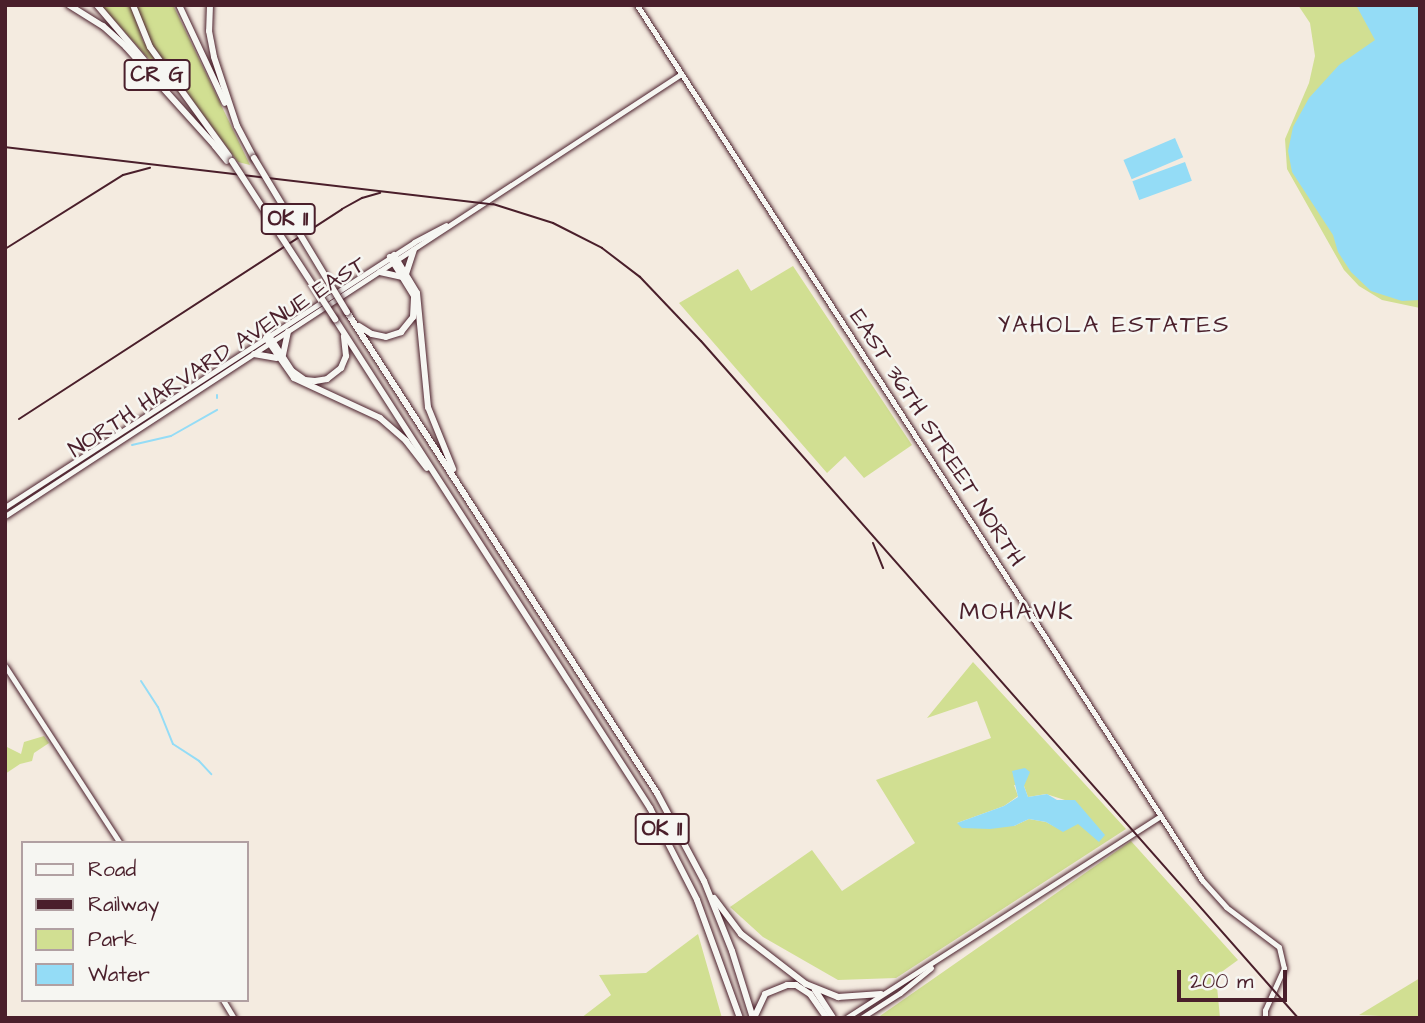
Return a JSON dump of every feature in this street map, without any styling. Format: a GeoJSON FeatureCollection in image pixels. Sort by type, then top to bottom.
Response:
{"type":"FeatureCollection","features":[{"type":"Feature","properties":{"kind":"highway"},"geometry":{"type":"LineString","coordinates":[[69,5],[103,26],[126,47],[216,147]]}},
{"type":"Feature","properties":{"kind":"highway","name":"CR G"},"geometry":{"type":"LineString","coordinates":[[97,5],[229,161],[259,205]]}},
{"type":"Feature","properties":{"kind":"highway"},"geometry":{"type":"LineString","coordinates":[[133,5],[150,47],[229,161]]}},
{"type":"Feature","properties":{"kind":"highway","name":"CR G"},"geometry":{"type":"LineString","coordinates":[[179,5],[237,126]]}},
{"type":"Feature","properties":{"kind":"highway","name":"OK 11"},"geometry":{"type":"LineString","coordinates":[[210,5],[209,31],[214,57],[237,126],[254,158],[347,312],[651,782],[704,881],[732,951],[754,1018]]}},
{"type":"Feature","properties":{"kind":"highway","name":"OK 11"},"geometry":{"type":"LineString","coordinates":[[259,205],[460,511],[655,817],[709,928],[740,1018]]}},
{"type":"Feature","properties":{"kind":"highway"},"geometry":{"type":"LineString","coordinates":[[354,323],[382,337],[404,330],[413,317],[415,305],[405,276],[414,250]]}},
{"type":"Feature","properties":{"kind":"highway"},"geometry":{"type":"LineString","coordinates":[[394,259],[419,298],[424,382],[430,418],[464,493]]}},
{"type":"Feature","properties":{"kind":"highway"},"geometry":{"type":"LineString","coordinates":[[380,272],[405,276]]}},
{"type":"Feature","properties":{"kind":"highway"},"geometry":{"type":"LineString","coordinates":[[254,354],[281,358],[292,371],[305,380],[327,379],[341,368],[346,356],[342,331]]}},
{"type":"Feature","properties":{"kind":"highway"},"geometry":{"type":"LineString","coordinates":[[281,358],[288,332]]}},
{"type":"Feature","properties":{"kind":"highway"},"geometry":{"type":"LineString","coordinates":[[269,340],[298,381],[362,407],[395,429],[460,511]]}},
{"type":"Feature","properties":{"kind":"highway"},"geometry":{"type":"LineString","coordinates":[[704,881],[725,915],[741,934],[814,989],[833,1018]]}},
{"type":"Feature","properties":{"kind":"highway"},"geometry":{"type":"LineString","coordinates":[[754,1018],[765,994],[787,985],[806,990],[824,1016]]}},
{"type":"Feature","properties":{"kind":"highway"},"geometry":{"type":"LineString","coordinates":[[814,989],[847,998],[881,995]]}},
{"type":"Feature","properties":{"kind":"main road","name":"EAST 36TH STREET NORTH"},"geometry":{"type":"LineString","coordinates":[[637,5],[1214,896],[1279,947],[1284,968],[1265,1009],[1265,1018]]}},
{"type":"Feature","properties":{"kind":"main road","name":"NORTH HARVARD AVENUE EAST"},"geometry":{"type":"LineString","coordinates":[[5,516],[10,507],[681,74]]}},
{"type":"Feature","properties":{"kind":"main road","name":"NORTH HARVARD AVENUE EAST"},"geometry":{"type":"LineString","coordinates":[[120,437],[254,354],[269,340],[288,332],[380,272],[394,259],[414,250],[446,225]]}},
{"type":"Feature","properties":{"kind":"main road"},"geometry":{"type":"LineString","coordinates":[[5,497],[10,507]]}},
{"type":"Feature","properties":{"kind":"main road"},"geometry":{"type":"LineString","coordinates":[[5,666],[119,841]]}},
{"type":"Feature","properties":{"kind":"main road"},"geometry":{"type":"LineString","coordinates":[[846,1018],[1161,816]]}},
{"type":"Feature","properties":{"kind":"main road"},"geometry":{"type":"LineString","coordinates":[[1149,823],[1167,826]]}},
{"type":"Feature","properties":{"kind":"main road"},"geometry":{"type":"LineString","coordinates":[[861,1018],[900,993],[945,957]]}},
{"type":"Feature","properties":{"kind":"main road"},"geometry":{"type":"LineString","coordinates":[[224,1002],[234,1018]]}},
{"type":"Feature","properties":{"kind":"green space"},"geometry":{"type":"Polygon","coordinates":[[[101,5],[130,5],[143,41],[188,103],[101,5]]]}},
{"type":"Feature","properties":{"kind":"green space"},"geometry":{"type":"Polygon","coordinates":[[[136,5],[173,5],[250,165],[238,162],[159,54],[147,37],[136,5]]]}},
{"type":"Feature","properties":{"kind":"green space"},"geometry":{"type":"Polygon","coordinates":[[[1298,5],[1420,5],[1420,308],[1382,300],[1359,286],[1344,270],[1287,169],[1285,139],[1309,83],[1315,56],[1310,23],[1298,5]]]}},
{"type":"Feature","properties":{"kind":"green space"},"geometry":{"type":"Polygon","coordinates":[[[793,266],[912,445],[864,478],[845,456],[827,473],[679,303],[738,269],[751,291],[793,266]]]}},
{"type":"Feature","properties":{"kind":"green space"},"geometry":{"type":"Polygon","coordinates":[[[973,662],[1126,829],[896,978],[838,980],[763,937],[730,907],[812,850],[842,891],[915,843],[876,780],[991,738],[977,701],[927,718],[973,662]],[[1014,785],[1018,796],[1004,806],[957,823],[1014,826],[1029,819],[1046,822],[1063,831],[1068,801],[1046,794],[1028,797],[1024,786],[1014,785]]]}},
{"type":"Feature","properties":{"kind":"green space"},"geometry":{"type":"Polygon","coordinates":[[[44,736],[49,743],[34,753],[32,761],[20,764],[5,774],[5,746],[21,754],[24,742],[44,736]]]}},
{"type":"Feature","properties":{"kind":"green space"},"geometry":{"type":"Polygon","coordinates":[[[1131,841],[1238,960],[1216,976],[1220,1018],[877,1018],[1131,841]]]}},
{"type":"Feature","properties":{"kind":"green space"},"geometry":{"type":"Polygon","coordinates":[[[698,934],[722,1018],[581,1018],[611,995],[599,975],[646,973],[698,934]]]}},
{"type":"Feature","properties":{"kind":"green space"},"geometry":{"type":"Polygon","coordinates":[[[1420,978],[1420,1018],[1359,1015],[1420,978]]]}},
{"type":"Feature","properties":{"kind":"water"},"geometry":{"type":"Polygon","coordinates":[[[1356,5],[1420,5],[1420,300],[1402,301],[1371,291],[1351,272],[1338,252],[1333,235],[1292,172],[1288,151],[1293,127],[1309,98],[1339,65],[1375,40],[1356,5]]]}},
{"type":"Feature","properties":{"kind":"water"},"geometry":{"type":"Polygon","coordinates":[[[1175,138],[1183,157],[1132,179],[1123,160],[1175,138]]]}},
{"type":"Feature","properties":{"kind":"water"},"geometry":{"type":"Polygon","coordinates":[[[1185,162],[1192,181],[1139,200],[1132,181],[1185,162]]]}},
{"type":"Feature","properties":{"kind":"water"},"geometry":{"type":"Polygon","coordinates":[[[1025,768],[1030,772],[1024,786],[1028,797],[1047,794],[1057,800],[1075,800],[1105,835],[1099,842],[1078,824],[1063,832],[1046,822],[1029,819],[1014,826],[990,829],[962,828],[957,823],[1004,806],[1018,797],[1012,771],[1025,768]]]}},
{"type":"Feature","properties":{"kind":"waterway"},"geometry":{"type":"LineString","coordinates":[[132,445],[171,436],[217,410]]}},
{"type":"Feature","properties":{"kind":"waterway"},"geometry":{"type":"LineString","coordinates":[[141,681],[158,707],[173,744],[199,761],[211,774]]}},
{"type":"Feature","properties":{"kind":"railway"},"geometry":{"type":"LineString","coordinates":[[5,147],[493,204],[553,223],[602,248],[640,277],[701,341],[1298,1018]]}},
{"type":"Feature","properties":{"kind":"railway"},"geometry":{"type":"LineString","coordinates":[[5,249],[123,175],[150,168]]}},
{"type":"Feature","properties":{"kind":"railway"},"geometry":{"type":"LineString","coordinates":[[19,419],[342,209],[362,198],[380,193]]}},
{"type":"Feature","properties":{"kind":"railway"},"geometry":{"type":"LineString","coordinates":[[873,543],[883,568]]}},
{"type":"Feature","properties":{"kind":"district","name":"YAHOLA ESTATES"},"geometry":{"type":"Point","coordinates":[1114,326]}},
{"type":"Feature","properties":{"kind":"district","name":"MOHAWK"},"geometry":{"type":"Point","coordinates":[1017,613]}}]}
